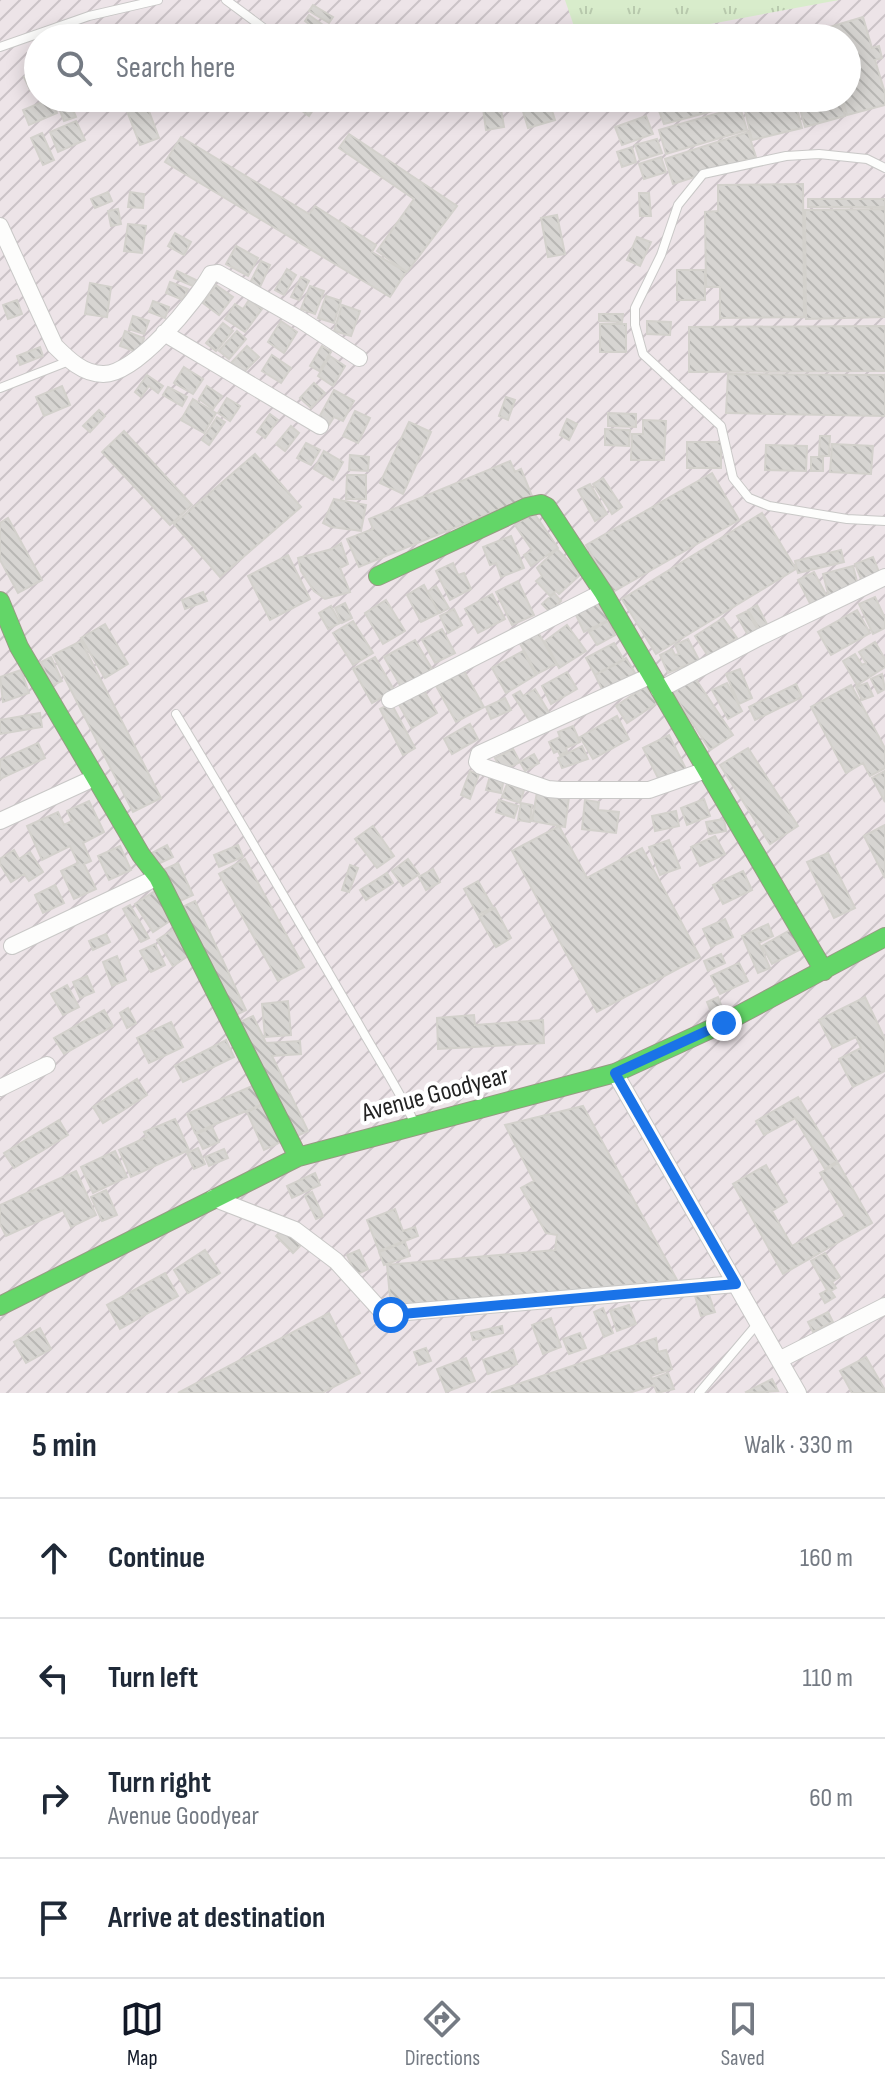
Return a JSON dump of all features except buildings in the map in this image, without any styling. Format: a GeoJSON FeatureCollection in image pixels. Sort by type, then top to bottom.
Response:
{"type":"FeatureCollection","features":[{"type":"Feature","properties":{"kind":"street"},"geometry":{"type":"LineString","coordinates":[[0,226],[55,346],[86,370],[109,374],[132,362],[164,333],[211,274],[218,273],[301,320],[359,358]]}},
{"type":"Feature","properties":{"kind":"street"},"geometry":{"type":"LineString","coordinates":[[164,333],[320,426]]}},
{"type":"Feature","properties":{"kind":"street"},"geometry":{"type":"LineString","coordinates":[[378,576],[527,507],[541,504],[551,514],[603,592],[824,971]]}},
{"type":"Feature","properties":{"kind":"street"},"geometry":{"type":"LineString","coordinates":[[706,770],[649,790],[560,790],[548,789],[477,762],[479,754],[654,683],[885,577]]}},
{"type":"Feature","properties":{"kind":"street"},"geometry":{"type":"LineString","coordinates":[[390,700],[603,592]]}},
{"type":"Feature","properties":{"kind":"street"},"geometry":{"type":"LineString","coordinates":[[0,601],[19,647],[94,778],[158,877],[298,1157]]}},
{"type":"Feature","properties":{"kind":"street"},"geometry":{"type":"LineString","coordinates":[[0,821],[94,778]]}},
{"type":"Feature","properties":{"kind":"street"},"geometry":{"type":"LineString","coordinates":[[12,946],[158,877]]}},
{"type":"Feature","properties":{"kind":"street","name":"Avenue Goodyear"},"geometry":{"type":"LineString","coordinates":[[0,1306],[298,1157],[615,1073],[724,1023],[885,937]]}},
{"type":"Feature","properties":{"kind":"street"},"geometry":{"type":"LineString","coordinates":[[0,1088],[47,1065]]}},
{"type":"Feature","properties":{"kind":"street"},"geometry":{"type":"LineString","coordinates":[[615,1073],[798,1393]]}},
{"type":"Feature","properties":{"kind":"street"},"geometry":{"type":"LineString","coordinates":[[213,1198],[295,1230],[336,1261],[384,1314],[736,1284]]}},
{"type":"Feature","properties":{"kind":"street"},"geometry":{"type":"LineString","coordinates":[[779,1360],[885,1306]]}},
{"type":"Feature","properties":{"kind":"lane"},"geometry":{"type":"LineString","coordinates":[[66,24],[158,0]]}},
{"type":"Feature","properties":{"kind":"lane"},"geometry":{"type":"LineString","coordinates":[[226,0],[258,24]]}},
{"type":"Feature","properties":{"kind":"lane"},"geometry":{"type":"LineString","coordinates":[[0,47],[24,39]]}},
{"type":"Feature","properties":{"kind":"lane"},"geometry":{"type":"LineString","coordinates":[[885,168],[867,159],[819,154],[786,156],[703,174],[678,205],[661,255],[635,308],[635,325],[643,354],[721,426],[733,478],[749,498],[769,506],[847,519],[885,521]]}},
{"type":"Feature","properties":{"kind":"lane"},"geometry":{"type":"LineString","coordinates":[[0,388],[70,360]]}},
{"type":"Feature","properties":{"kind":"lane"},"geometry":{"type":"LineString","coordinates":[[176,714],[309,935],[357,1023],[402,1095],[415,1124]]}},
{"type":"Feature","properties":{"kind":"lane"},"geometry":{"type":"LineString","coordinates":[[699,1393],[758,1323]]}},
{"type":"Feature","properties":{"kind":"shaded area"},"geometry":{"type":"Polygon","coordinates":[[[0,0],[566,0],[574,24],[24,24],[24,112],[861,112],[861,24],[709,24],[836,0],[885,0],[885,1393],[0,1393],[0,0]]]}},
{"type":"Feature","properties":{"kind":"green space"},"geometry":{"type":"Polygon","coordinates":[[[565,0],[839,0],[710,24],[573,24],[565,0]]]}},
{"type":"Feature","properties":{"kind":"traffic: fast"},"geometry":{"type":"LineString","coordinates":[[378,576],[527,507],[541,504],[547,507],[603,592],[824,971]]}},
{"type":"Feature","properties":{"kind":"traffic: fast"},"geometry":{"type":"LineString","coordinates":[[0,601],[19,647],[141,855],[158,877],[298,1157]]}},
{"type":"Feature","properties":{"kind":"traffic: fast"},"geometry":{"type":"LineString","coordinates":[[0,1306],[298,1157],[615,1073],[724,1023],[885,937]]}},
{"type":"Feature","properties":{"kind":"route"},"geometry":{"type":"LineString","coordinates":[[391,1315],[736,1284],[615,1073],[724,1023]]}}]}
